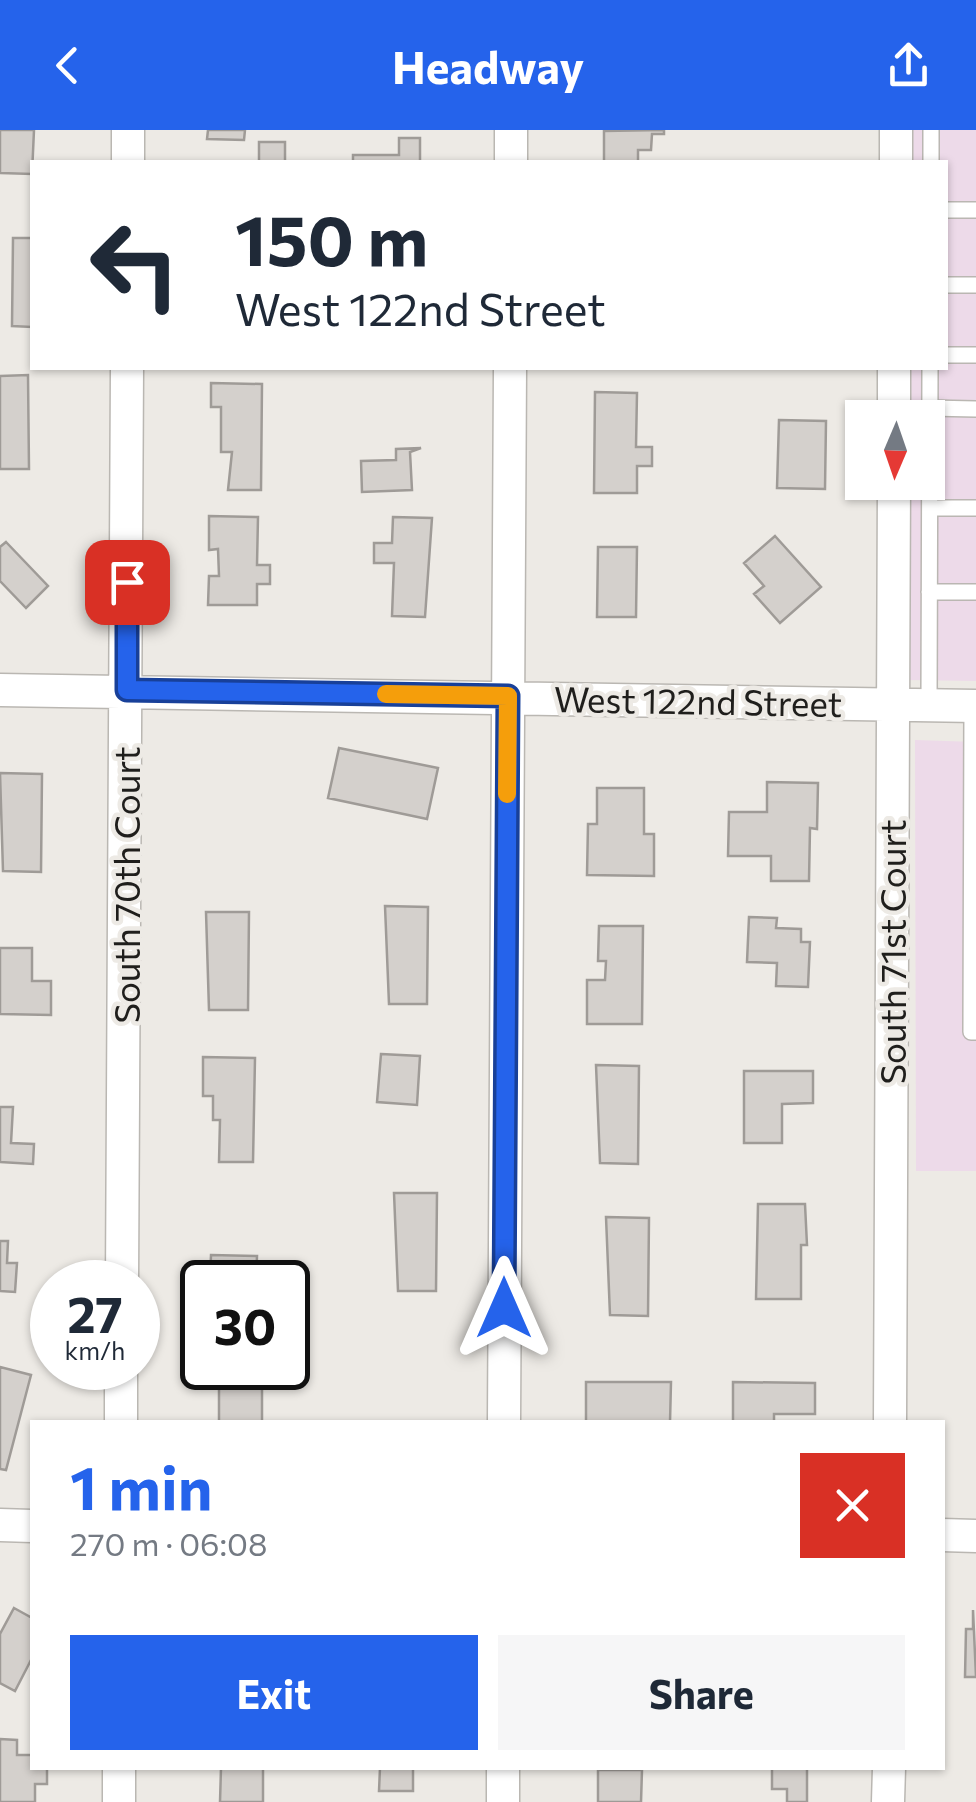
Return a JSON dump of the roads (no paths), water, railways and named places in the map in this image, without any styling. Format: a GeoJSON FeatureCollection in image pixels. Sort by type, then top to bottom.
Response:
{"type":"FeatureCollection","features":[{"type":"Feature","properties":{"kind":"street"},"geometry":{"type":"LineString","coordinates":[[128,130],[128,160]]}},
{"type":"Feature","properties":{"kind":"street"},"geometry":{"type":"LineString","coordinates":[[510,160],[511,130]]}},
{"type":"Feature","properties":{"kind":"street"},"geometry":{"type":"LineString","coordinates":[[896,130],[896,160]]}},
{"type":"Feature","properties":{"kind":"street","name":"South 70th Court"},"geometry":{"type":"LineString","coordinates":[[122,1260],[127,370]]}},
{"type":"Feature","properties":{"kind":"street"},"geometry":{"type":"LineString","coordinates":[[504,1420],[510,370]]}},
{"type":"Feature","properties":{"kind":"street"},"geometry":{"type":"LineString","coordinates":[[894,370],[894,400]]}},
{"type":"Feature","properties":{"kind":"street","name":"South 71st Court"},"geometry":{"type":"LineString","coordinates":[[890,1420],[894,500]]}},
{"type":"Feature","properties":{"kind":"street","name":"West 122nd Street"},"geometry":{"type":"LineString","coordinates":[[0,690],[974,706]]}},
{"type":"Feature","properties":{"kind":"street"},"geometry":{"type":"LineString","coordinates":[[121,1390],[121,1420]]}},
{"type":"Feature","properties":{"kind":"street"},"geometry":{"type":"LineString","coordinates":[[0,1525],[30,1526]]}},
{"type":"Feature","properties":{"kind":"street"},"geometry":{"type":"LineString","coordinates":[[945,1535],[976,1536]]}},
{"type":"Feature","properties":{"kind":"street"},"geometry":{"type":"LineString","coordinates":[[119,1770],[119,1802]]}},
{"type":"Feature","properties":{"kind":"street"},"geometry":{"type":"LineString","coordinates":[[503,1770],[503,1802]]}},
{"type":"Feature","properties":{"kind":"street"},"geometry":{"type":"LineString","coordinates":[[888,1802],[889,1770]]}},
{"type":"Feature","properties":{"kind":"lane"},"geometry":{"type":"LineString","coordinates":[[931,130],[931,160]]}},
{"type":"Feature","properties":{"kind":"lane"},"geometry":{"type":"LineString","coordinates":[[948,210],[976,210]]}},
{"type":"Feature","properties":{"kind":"lane"},"geometry":{"type":"LineString","coordinates":[[948,285],[976,285]]}},
{"type":"Feature","properties":{"kind":"lane"},"geometry":{"type":"LineString","coordinates":[[948,355],[976,355]]}},
{"type":"Feature","properties":{"kind":"lane"},"geometry":{"type":"LineString","coordinates":[[930,370],[930,400]]}},
{"type":"Feature","properties":{"kind":"lane"},"geometry":{"type":"LineString","coordinates":[[945,408],[976,409]]}},
{"type":"Feature","properties":{"kind":"lane"},"geometry":{"type":"LineString","coordinates":[[928,706],[930,500]]}},
{"type":"Feature","properties":{"kind":"lane"},"geometry":{"type":"LineString","coordinates":[[930,508],[976,508]]}},
{"type":"Feature","properties":{"kind":"lane"},"geometry":{"type":"LineString","coordinates":[[929,592],[976,592]]}},
{"type":"Feature","properties":{"kind":"lane"},"geometry":{"type":"LineString","coordinates":[[974,706],[971,1032],[976,1032]]}}]}
